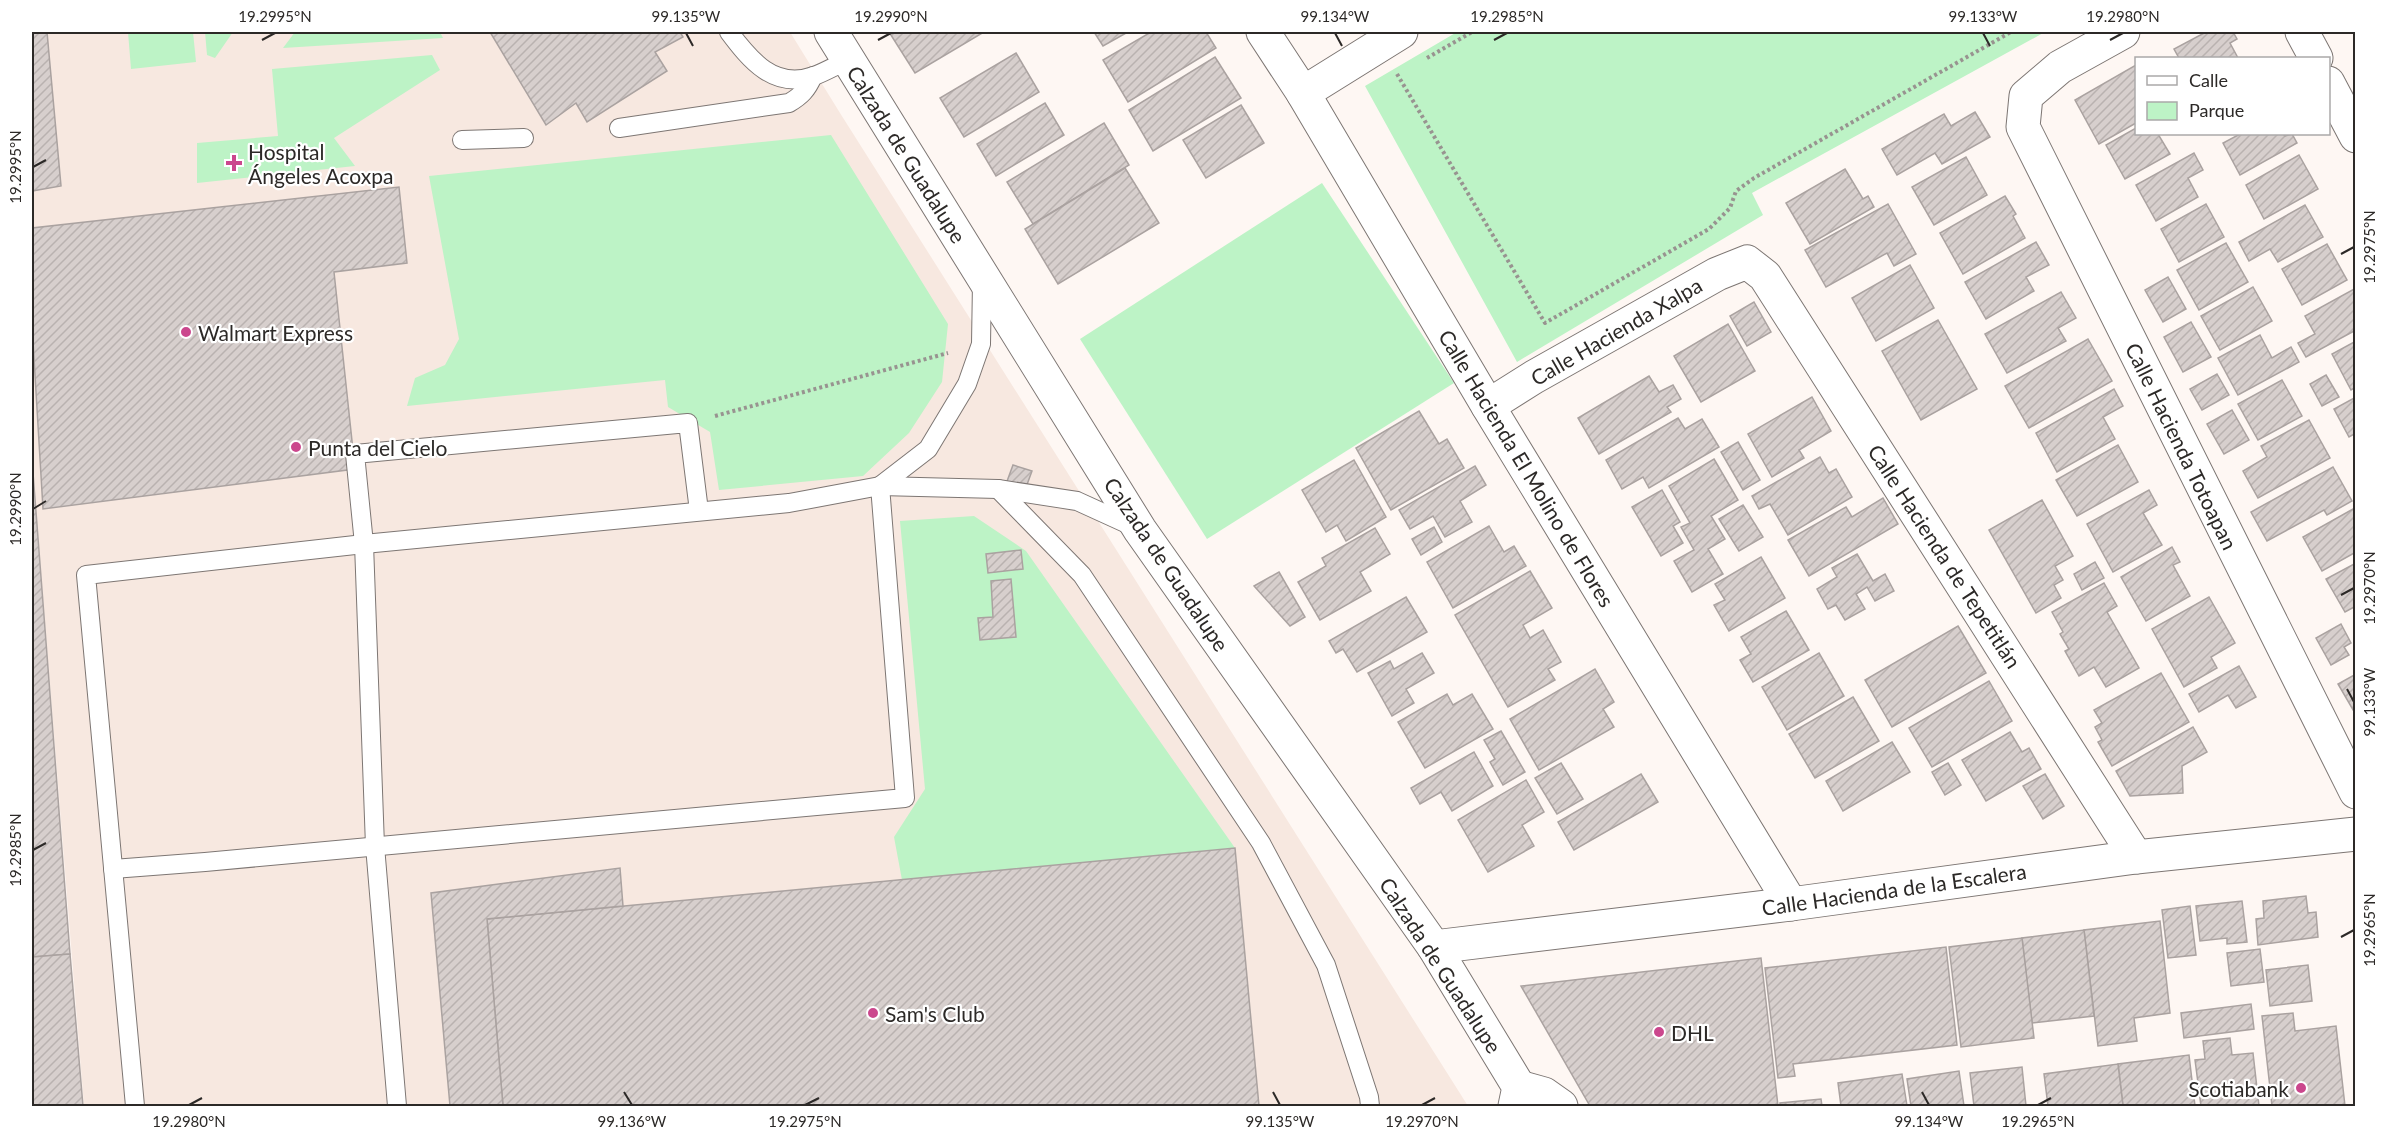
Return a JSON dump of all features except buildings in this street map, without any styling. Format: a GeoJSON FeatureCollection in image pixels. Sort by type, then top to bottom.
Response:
{"type":"FeatureCollection","features":[{"type":"Feature","properties":{"kind":"street","name":"Calzada de Guadalupe"},"geometry":{"type":"LineString","coordinates":[[831,32],[1140,530],[1434,947],[1517,1097],[1544,1094],[1561,1107]]}},
{"type":"Feature","properties":{"kind":"street","name":"Calle Hacienda El Molino de Flores"},"geometry":{"type":"LineString","coordinates":[[1263,32],[1303,93],[1488,406],[1791,904]]}},
{"type":"Feature","properties":{"kind":"street"},"geometry":{"type":"LineString","coordinates":[[1303,93],[1401,32]]}},
{"type":"Feature","properties":{"kind":"street","name":"Calle Hacienda Totoapan"},"geometry":{"type":"LineString","coordinates":[[2123,32],[2060,67],[2026,96],[2023,128],[2355,792]]}},
{"type":"Feature","properties":{"kind":"street"},"geometry":{"type":"LineString","coordinates":[[2302,32],[2315,57]]}},
{"type":"Feature","properties":{"kind":"street"},"geometry":{"type":"LineString","coordinates":[[2330,87],[2355,136]]}},
{"type":"Feature","properties":{"kind":"street","name":"Calle Hacienda Xalpa"},"geometry":{"type":"LineString","coordinates":[[1488,406],[1534,377],[1717,274],[1747,262]]}},
{"type":"Feature","properties":{"kind":"street","name":"Calle Hacienda de Tepetitlán"},"geometry":{"type":"LineString","coordinates":[[1747,262],[1766,276],[2136,857]]}},
{"type":"Feature","properties":{"kind":"street","name":"Calle Hacienda de la Escalera"},"geometry":{"type":"LineString","coordinates":[[1434,947],[1791,904],[2136,857],[2355,834]]}},
{"type":"Feature","properties":{"kind":"lane"},"geometry":{"type":"LineString","coordinates":[[729,32],[742,50],[764,71],[778,77],[796,79],[813,76],[848,60]]}},
{"type":"Feature","properties":{"kind":"lane"},"geometry":{"type":"LineString","coordinates":[[619,128],[789,104],[807,89],[813,76]]}},
{"type":"Feature","properties":{"kind":"lane"},"geometry":{"type":"LineString","coordinates":[[462,140],[524,138]]}},
{"type":"Feature","properties":{"kind":"lane"},"geometry":{"type":"LineString","coordinates":[[880,486],[928,449],[967,384],[981,344],[982,275]]}},
{"type":"Feature","properties":{"kind":"lane"},"geometry":{"type":"LineString","coordinates":[[397,1107],[375,846],[364,544],[355,454],[688,423],[699,511]]}},
{"type":"Feature","properties":{"kind":"lane"},"geometry":{"type":"LineString","coordinates":[[113,869],[904,798],[880,486]]}},
{"type":"Feature","properties":{"kind":"lane"},"geometry":{"type":"LineString","coordinates":[[135,1107],[86,575],[364,544],[789,503],[880,486],[998,489],[1077,501],[1140,530]]}},
{"type":"Feature","properties":{"kind":"lane"},"geometry":{"type":"LineString","coordinates":[[998,489],[1082,574],[1261,843],[1326,965],[1369,1097],[1370,1107]]}},
{"type":"Feature","properties":{"kind":"path"},"geometry":{"type":"LineString","coordinates":[[1426,59],[1472,32]]}},
{"type":"Feature","properties":{"kind":"path"},"geometry":{"type":"LineString","coordinates":[[1407,70],[1398,75],[1545,323],[1709,229],[1730,207],[1736,192],[1754,178],[2011,32]]}},
{"type":"Feature","properties":{"kind":"path"},"geometry":{"type":"LineString","coordinates":[[688,423],[981,344]]}},
{"type":"Feature","properties":{"kind":"shaded area"},"geometry":{"type":"Polygon","coordinates":[[[32,32],[790,32],[1468,1106],[84,1106],[34,487],[35,557],[83,1106],[32,1106],[32,32]]]}},
{"type":"Feature","properties":{"kind":"green space"},"geometry":{"type":"Polygon","coordinates":[[[128,32],[193,32],[196,62],[131,69],[128,32]]]}},
{"type":"Feature","properties":{"kind":"green space"},"geometry":{"type":"Polygon","coordinates":[[[205,32],[233,32],[215,58],[207,55],[205,32]]]}},
{"type":"Feature","properties":{"kind":"green space"},"geometry":{"type":"Polygon","coordinates":[[[295,32],[440,32],[443,38],[283,48],[295,32]]]}},
{"type":"Feature","properties":{"kind":"green space"},"geometry":{"type":"Polygon","coordinates":[[[1457,32],[2045,32],[1752,193],[1763,215],[1517,362],[1365,86],[1457,32]]]}},
{"type":"Feature","properties":{"kind":"green space"},"geometry":{"type":"Polygon","coordinates":[[[432,55],[440,70],[334,138],[355,166],[197,183],[197,143],[278,136],[272,69],[432,55]]]}},
{"type":"Feature","properties":{"kind":"green space"},"geometry":{"type":"Polygon","coordinates":[[[831,135],[948,324],[942,382],[909,433],[863,476],[719,490],[710,432],[668,407],[665,380],[407,406],[415,378],[445,365],[459,339],[429,176],[831,135]]]}},
{"type":"Feature","properties":{"kind":"green space"},"geometry":{"type":"Polygon","coordinates":[[[1322,183],[1454,383],[1207,539],[1080,339],[1322,183]]]}},
{"type":"Feature","properties":{"kind":"green space"},"geometry":{"type":"Polygon","coordinates":[[[974,516],[1026,551],[1235,848],[902,880],[894,837],[925,789],[900,521],[974,516]]]}},
{"type":"Feature","properties":{"kind":"place","name":"Hospital Ángeles Acoxpa"},"geometry":{"type":"Point","coordinates":[234,163]}},
{"type":"Feature","properties":{"kind":"place","name":"Walmart Express"},"geometry":{"type":"Point","coordinates":[186,332]}},
{"type":"Feature","properties":{"kind":"place","name":"Punta del Cielo"},"geometry":{"type":"Point","coordinates":[296,447]}},
{"type":"Feature","properties":{"kind":"place","name":"Sam's Club"},"geometry":{"type":"Point","coordinates":[873,1013]}},
{"type":"Feature","properties":{"kind":"place","name":"DHL"},"geometry":{"type":"Point","coordinates":[1659,1032]}},
{"type":"Feature","properties":{"kind":"place","name":"Scotiabank"},"geometry":{"type":"Point","coordinates":[2301,1088]}}]}
